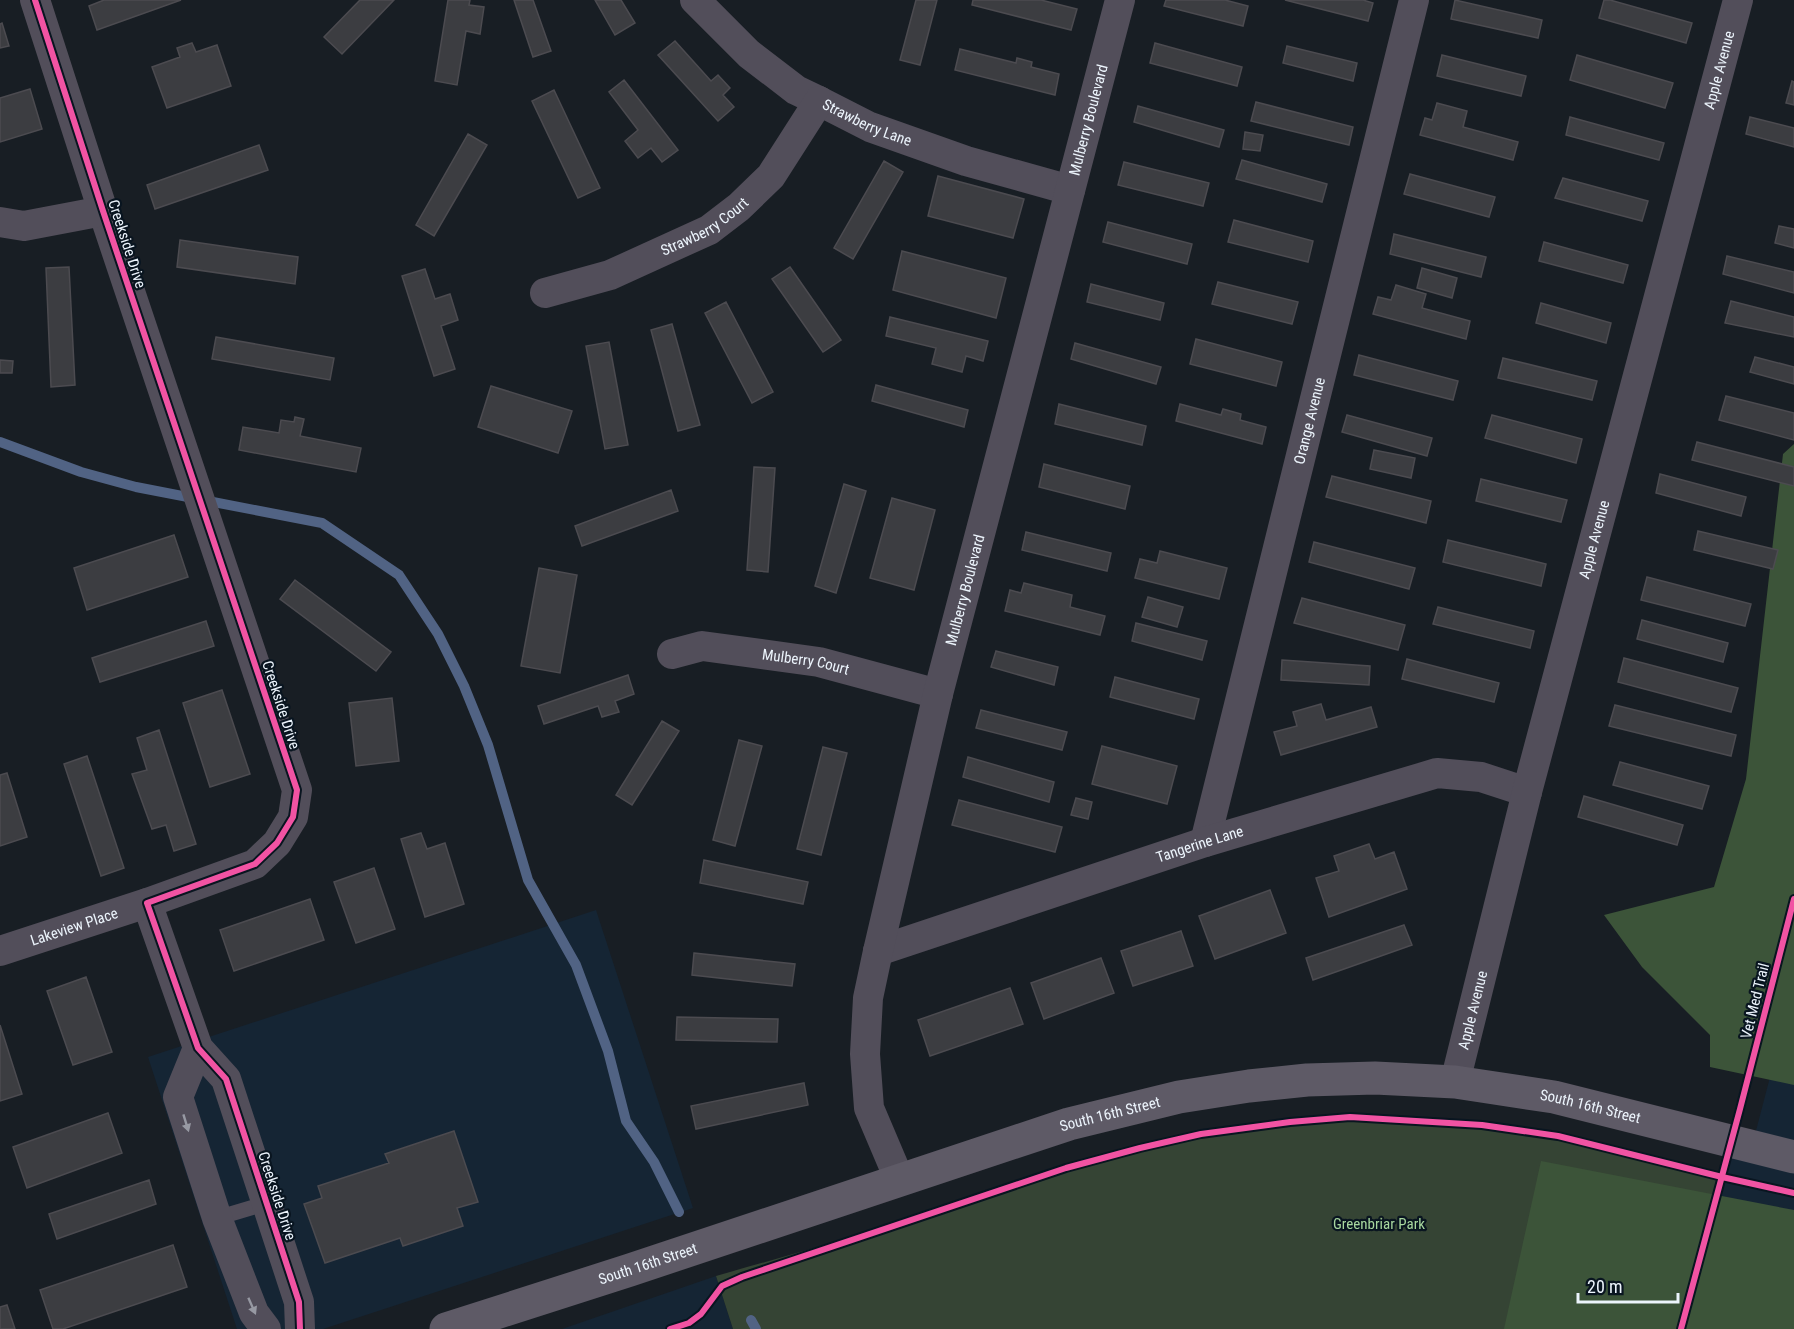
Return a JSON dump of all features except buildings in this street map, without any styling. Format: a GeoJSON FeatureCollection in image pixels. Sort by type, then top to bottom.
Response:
{"type":"FeatureCollection","features":[{"type":"Feature","properties":{"kind":"main road","name":"South 16th Street"},"geometry":{"type":"LineString","coordinates":[[446,1329],[1069,1124],[1179,1097],[1249,1086],[1307,1080],[1375,1078],[1455,1082],[1554,1097],[1794,1157]]}},
{"type":"Feature","properties":{"kind":"street","name":"Creekside Drive"},"geometry":{"type":"LineString","coordinates":[[35,0],[103,211],[297,790],[293,817],[277,843],[255,864],[147,903],[198,1048],[226,1079],[299,1302],[300,1329]]}},
{"type":"Feature","properties":{"kind":"street","name":"Strawberry Lane"},"geometry":{"type":"LineString","coordinates":[[695,0],[749,54],[796,90],[881,131],[966,161],[1070,190]]}},
{"type":"Feature","properties":{"kind":"street","name":"Mulberry Boulevard"},"geometry":{"type":"LineString","coordinates":[[900,1180],[869,1108],[866,1043],[868,998],[938,694],[1120,0]]}},
{"type":"Feature","properties":{"kind":"street","name":"Orange Avenue"},"geometry":{"type":"LineString","coordinates":[[1204,842],[1414,0]]}},
{"type":"Feature","properties":{"kind":"street","name":"Apple Avenue"},"geometry":{"type":"LineString","coordinates":[[1455,1082],[1527,792],[1738,0]]}},
{"type":"Feature","properties":{"kind":"street","name":"Strawberry Court"},"geometry":{"type":"LineString","coordinates":[[544,293],[610,275],[709,230],[739,207],[771,176],[819,101]]}},
{"type":"Feature","properties":{"kind":"street"},"geometry":{"type":"LineString","coordinates":[[0,222],[24,226],[103,211]]}},
{"type":"Feature","properties":{"kind":"street","name":"Mulberry Court"},"geometry":{"type":"LineString","coordinates":[[672,654],[702,646],[819,662],[938,694]]}},
{"type":"Feature","properties":{"kind":"street","name":"Tangerine Lane"},"geometry":{"type":"LineString","coordinates":[[878,951],[1204,842],[1437,773],[1481,777],[1527,792]]}},
{"type":"Feature","properties":{"kind":"street","name":"Lakeview Place"},"geometry":{"type":"LineString","coordinates":[[0,951],[147,903]]}},
{"type":"Feature","properties":{"kind":"street"},"geometry":{"type":"LineString","coordinates":[[198,1048],[178,1097],[216,1218],[254,1313],[266,1329]]}},
{"type":"Feature","properties":{"kind":"lane"},"geometry":{"type":"LineString","coordinates":[[216,1218],[267,1203]]}},
{"type":"Feature","properties":{"kind":"shaded area"},"geometry":{"type":"Polygon","coordinates":[[[596,910],[693,1208],[323,1329],[237,1329],[148,1057],[596,910]]]}},
{"type":"Feature","properties":{"kind":"shaded area"},"geometry":{"type":"Polygon","coordinates":[[[1794,985],[1794,1329],[1681,1329],[1731,1141],[1752,1146],[1794,985]]]}},
{"type":"Feature","properties":{"kind":"shaded area"},"geometry":{"type":"Polygon","coordinates":[[[716,1276],[733,1329],[562,1329],[716,1276]]]}},
{"type":"Feature","properties":{"kind":"green space"},"geometry":{"type":"Polygon","coordinates":[[[1794,444],[1794,1085],[1710,1067],[1710,1035],[1642,967],[1604,915],[1714,887],[1746,779],[1783,454],[1794,444]]]}},
{"type":"Feature","properties":{"kind":"green space","name":"Greenbriar Park"},"geometry":{"type":"Polygon","coordinates":[[[1350,1117],[1482,1125],[1558,1136],[1722,1177],[1682,1329],[733,1329],[716,1276],[913,1219],[1128,1151],[1219,1131],[1350,1117]]]}},
{"type":"Feature","properties":{"kind":"green space"},"geometry":{"type":"Polygon","coordinates":[[[1541,1161],[1794,1210],[1794,1329],[1504,1329],[1541,1161]]]}},
{"type":"Feature","properties":{"kind":"waterway"},"geometry":{"type":"LineString","coordinates":[[0,442],[81,472],[136,487],[322,523],[399,575],[438,634],[464,686],[488,745],[528,880],[576,965],[608,1051],[626,1121],[654,1162],[679,1212]]}},
{"type":"Feature","properties":{"kind":"waterway"},"geometry":{"type":"LineString","coordinates":[[751,1320],[756,1329]]}},
{"type":"Feature","properties":{"kind":"cycle path"},"geometry":{"type":"LineString","coordinates":[[35,0],[103,211],[297,790],[293,817],[277,843],[255,864],[147,903],[198,1048],[226,1079],[299,1302],[300,1329]]}},
{"type":"Feature","properties":{"kind":"cycle path","name":"Vet Med Trail"},"geometry":{"type":"LineString","coordinates":[[1681,1329],[1794,899]]}},
{"type":"Feature","properties":{"kind":"cycle path"},"geometry":{"type":"LineString","coordinates":[[670,1329],[689,1323],[701,1314],[722,1286],[742,1277],[1066,1168],[1201,1134],[1290,1122],[1350,1117],[1482,1125],[1558,1136],[1794,1193]]}}]}
